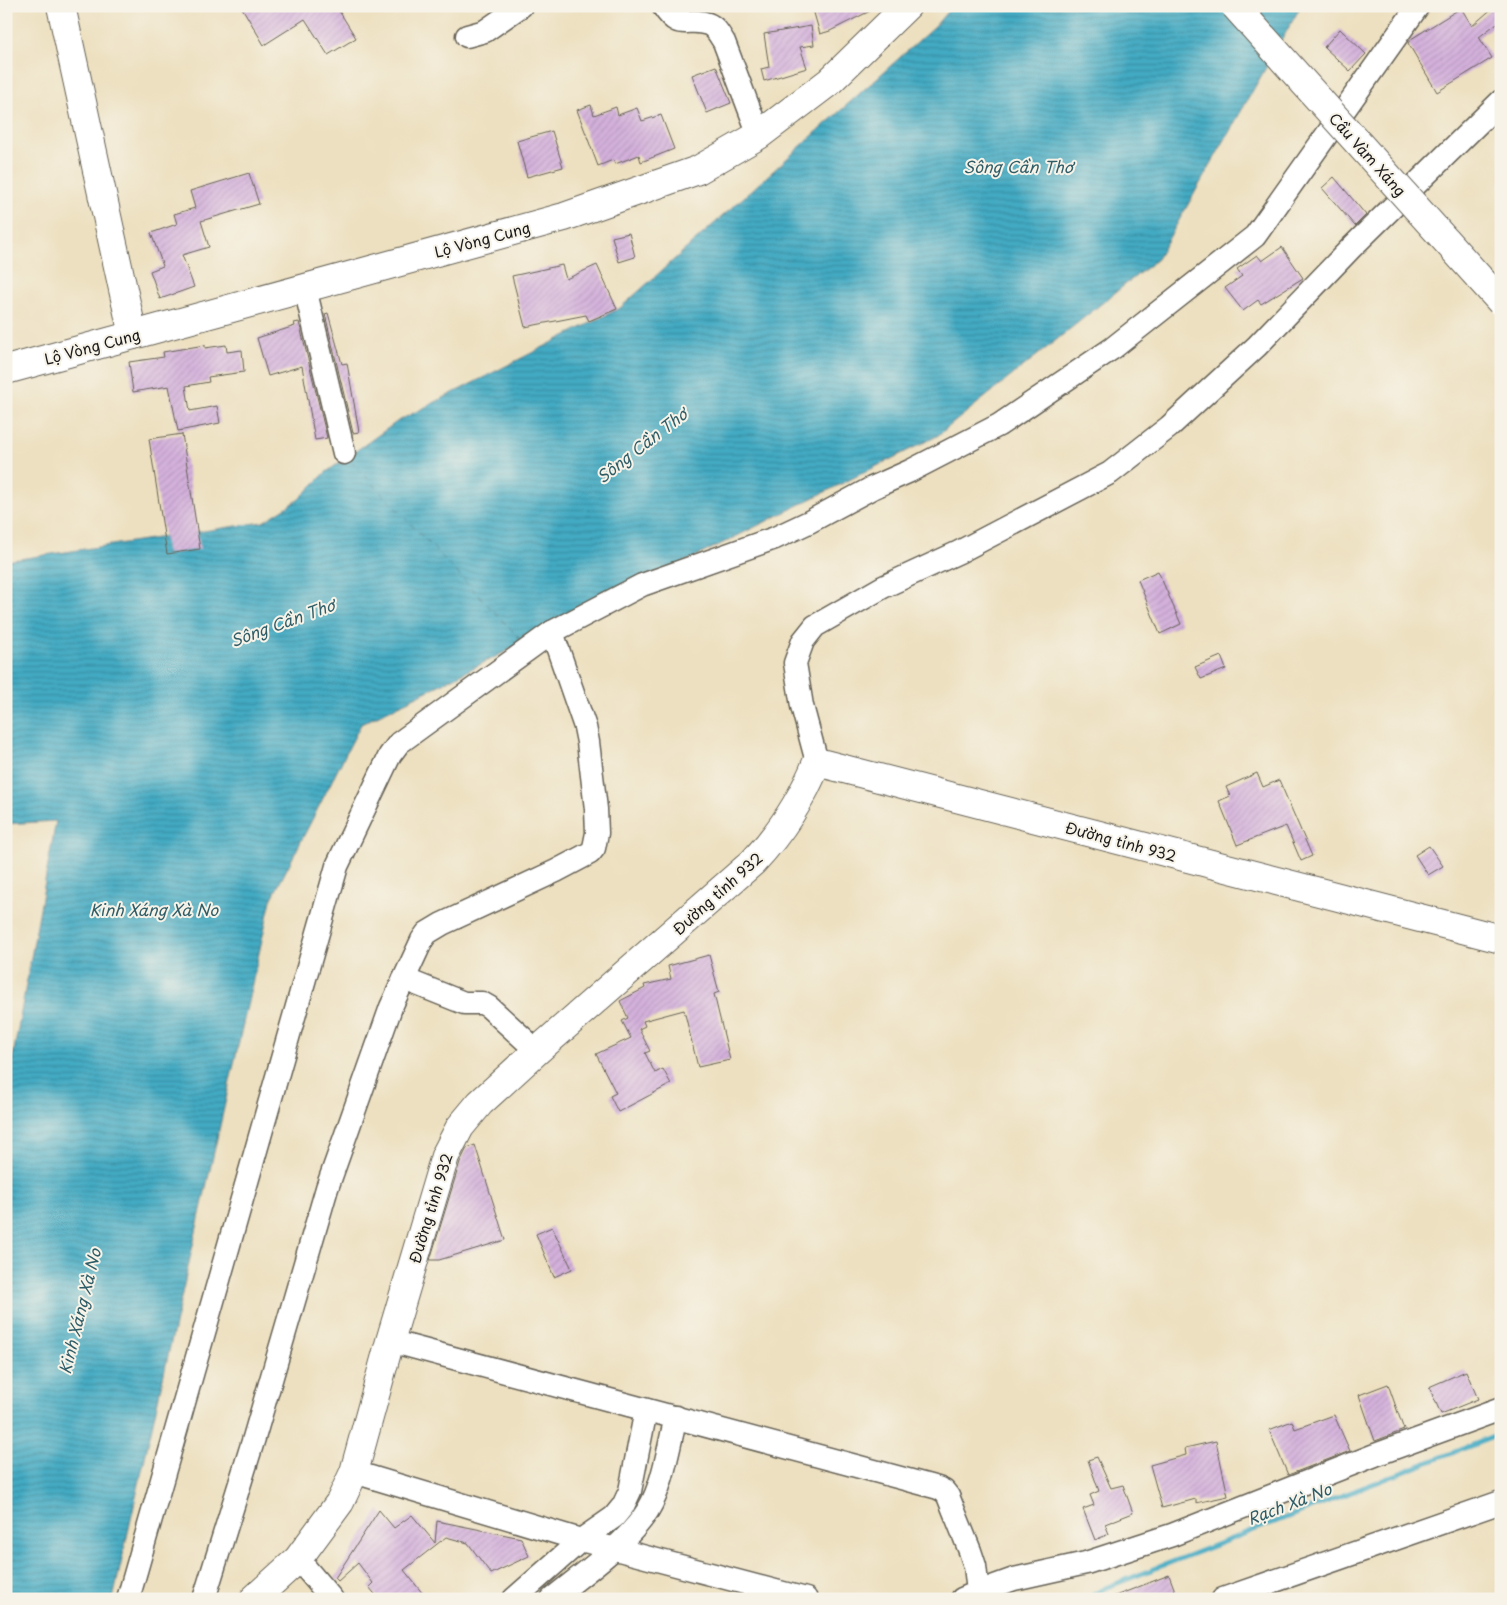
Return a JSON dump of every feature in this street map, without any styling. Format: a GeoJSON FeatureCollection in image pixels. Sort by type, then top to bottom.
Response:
{"type":"FeatureCollection","features":[{"type":"Feature","properties":{"kind":"main road"},"geometry":{"type":"LineString","coordinates":[[61,6],[133,335]]}},
{"type":"Feature","properties":{"kind":"main road","name":"Lộ Vòng Cung"},"geometry":{"type":"LineString","coordinates":[[6,370],[564,217],[698,170],[758,135],[829,82],[907,6]]}},
{"type":"Feature","properties":{"kind":"main road","name":"Cầu Vàm Xáng"},"geometry":{"type":"LineString","coordinates":[[1235,6],[1501,302]]}},
{"type":"Feature","properties":{"kind":"main road","name":"Đường tỉnh 932"},"geometry":{"type":"LineString","coordinates":[[254,1599],[298,1559],[340,1502],[354,1472],[390,1341],[445,1156],[460,1127],[480,1103],[537,1051],[753,862],[783,828],[796,807],[817,762],[1501,939]]}},
{"type":"Feature","properties":{"kind":"street"},"geometry":{"type":"LineString","coordinates":[[467,36],[485,31],[521,6]]}},
{"type":"Feature","properties":{"kind":"street"},"geometry":{"type":"LineString","coordinates":[[663,6],[671,19],[678,22],[710,24],[717,31],[724,42],[758,135]]}},
{"type":"Feature","properties":{"kind":"street"},"geometry":{"type":"LineString","coordinates":[[128,1599],[337,866],[390,755],[399,743],[526,646],[642,585],[776,538],[872,488],[910,471],[999,425],[1113,348],[1255,236],[1418,6]]}},
{"type":"Feature","properties":{"kind":"street"},"geometry":{"type":"LineString","coordinates":[[817,762],[802,706],[796,663],[803,641],[815,626],[883,587],[959,552],[1084,487],[1110,473],[1128,460],[1169,427],[1256,346],[1351,248],[1501,101]]}},
{"type":"Feature","properties":{"kind":"street"},"geometry":{"type":"LineString","coordinates":[[306,288],[344,453]]}},
{"type":"Feature","properties":{"kind":"street"},"geometry":{"type":"LineString","coordinates":[[204,1599],[254,1438],[327,1188],[391,1007],[417,949],[427,933],[490,901],[556,871],[590,853],[594,848],[597,834],[596,809],[588,742],[580,711],[552,632]]}},
{"type":"Feature","properties":{"kind":"street"},"geometry":{"type":"LineString","coordinates":[[404,979],[464,1004],[482,1003],[489,1007],[537,1051]]}},
{"type":"Feature","properties":{"kind":"street"},"geometry":{"type":"LineString","coordinates":[[390,1341],[938,1488],[948,1496],[970,1551],[982,1594],[1014,1579],[1086,1563],[1172,1535],[1375,1454],[1501,1410]]}},
{"type":"Feature","properties":{"kind":"street"},"geometry":{"type":"LineString","coordinates":[[514,1599],[582,1540],[614,1517],[619,1511],[627,1499],[646,1410]]}},
{"type":"Feature","properties":{"kind":"street"},"geometry":{"type":"LineString","coordinates":[[552,1599],[613,1548],[635,1527],[648,1510],[656,1495],[676,1418]]}},
{"type":"Feature","properties":{"kind":"street"},"geometry":{"type":"LineString","coordinates":[[354,1472],[613,1548],[741,1591],[806,1599]]}},
{"type":"Feature","properties":{"kind":"street"},"geometry":{"type":"LineString","coordinates":[[1223,1599],[1501,1502]]}},
{"type":"Feature","properties":{"kind":"street"},"geometry":{"type":"LineString","coordinates":[[298,1559],[332,1599]]}},
{"type":"Feature","properties":{"kind":"water","name":"Sông Cần Thơ"},"geometry":{"type":"Polygon","coordinates":[[[952,6],[1301,6],[1157,259],[937,436],[361,724],[271,900],[113,1599],[6,1599],[6,1094],[56,821],[6,824],[6,561],[263,522],[298,500],[325,473],[398,421],[620,308],[935,26],[952,6]]]}},
{"type":"Feature","properties":{"kind":"building"},"geometry":{"type":"Polygon","coordinates":[[[241,6],[336,6],[356,38],[328,55],[305,19],[264,45],[241,6]]]}},
{"type":"Feature","properties":{"kind":"building"},"geometry":{"type":"Polygon","coordinates":[[[812,6],[880,6],[830,31],[820,34],[812,6]]]}},
{"type":"Feature","properties":{"kind":"building"},"geometry":{"type":"Polygon","coordinates":[[[1495,6],[1501,6],[1501,20],[1479,37],[1492,58],[1437,92],[1408,43],[1411,39],[1461,8],[1472,26],[1495,6]]]}},
{"type":"Feature","properties":{"kind":"building"},"geometry":{"type":"Polygon","coordinates":[[[811,26],[814,45],[800,47],[807,68],[764,81],[761,69],[769,67],[764,34],[811,26]]]}},
{"type":"Feature","properties":{"kind":"building"},"geometry":{"type":"Polygon","coordinates":[[[1340,29],[1366,54],[1350,71],[1324,47],[1340,29]]]}},
{"type":"Feature","properties":{"kind":"building"},"geometry":{"type":"Polygon","coordinates":[[[716,66],[731,103],[707,113],[692,75],[716,66]]]}},
{"type":"Feature","properties":{"kind":"building"},"geometry":{"type":"Polygon","coordinates":[[[591,105],[594,115],[616,107],[618,115],[637,108],[642,121],[661,115],[674,149],[641,162],[639,155],[615,164],[613,160],[598,166],[577,110],[591,105]]]}},
{"type":"Feature","properties":{"kind":"building"},"geometry":{"type":"Polygon","coordinates":[[[552,131],[563,167],[527,177],[517,141],[552,131]]]}},
{"type":"Feature","properties":{"kind":"building"},"geometry":{"type":"Polygon","coordinates":[[[249,173],[259,204],[201,221],[209,247],[182,255],[194,287],[160,299],[150,271],[163,266],[151,233],[177,224],[174,214],[195,208],[190,191],[249,173]]]}},
{"type":"Feature","properties":{"kind":"building"},"geometry":{"type":"Polygon","coordinates":[[[1334,177],[1366,215],[1355,226],[1322,188],[1334,177]]]}},
{"type":"Feature","properties":{"kind":"building"},"geometry":{"type":"Polygon","coordinates":[[[629,233],[635,257],[619,262],[612,237],[629,233]]]}},
{"type":"Feature","properties":{"kind":"building"},"geometry":{"type":"Polygon","coordinates":[[[1282,247],[1303,278],[1261,304],[1258,300],[1243,311],[1225,288],[1242,276],[1237,269],[1257,255],[1262,261],[1282,247]]]}},
{"type":"Feature","properties":{"kind":"building"},"geometry":{"type":"Polygon","coordinates":[[[562,265],[566,279],[597,265],[617,309],[589,321],[586,315],[525,327],[512,276],[562,265]]]}},
{"type":"Feature","properties":{"kind":"building"},"geometry":{"type":"Polygon","coordinates":[[[328,313],[342,364],[347,363],[359,432],[353,433],[325,314],[328,313]]]}},
{"type":"Feature","properties":{"kind":"building"},"geometry":{"type":"Polygon","coordinates":[[[299,322],[327,438],[315,440],[302,366],[268,376],[257,338],[295,326],[294,323],[299,322]]]}},
{"type":"Feature","properties":{"kind":"building"},"geometry":{"type":"Polygon","coordinates":[[[205,345],[205,348],[226,345],[227,352],[242,350],[244,372],[208,377],[209,382],[186,386],[190,411],[217,406],[220,423],[178,431],[169,386],[133,392],[129,362],[164,357],[163,352],[205,345]]]}},
{"type":"Feature","properties":{"kind":"building"},"geometry":{"type":"Polygon","coordinates":[[[182,434],[200,549],[167,554],[149,439],[182,434]]]}},
{"type":"Feature","properties":{"kind":"building"},"geometry":{"type":"Polygon","coordinates":[[[1158,571],[1181,624],[1160,634],[1138,580],[1158,571]]]}},
{"type":"Feature","properties":{"kind":"building"},"geometry":{"type":"Polygon","coordinates":[[[1221,656],[1226,669],[1201,679],[1195,667],[1221,656]]]}},
{"type":"Feature","properties":{"kind":"building"},"geometry":{"type":"Polygon","coordinates":[[[1257,773],[1263,787],[1279,780],[1312,856],[1301,861],[1286,826],[1237,845],[1219,801],[1230,796],[1226,787],[1257,773]]]}},
{"type":"Feature","properties":{"kind":"building"},"geometry":{"type":"Polygon","coordinates":[[[1429,846],[1443,866],[1428,875],[1415,855],[1429,846]]]}},
{"type":"Feature","properties":{"kind":"building"},"geometry":{"type":"Polygon","coordinates":[[[709,955],[719,992],[714,994],[730,1060],[698,1067],[684,1010],[643,1021],[645,1026],[639,1029],[650,1051],[645,1053],[655,1073],[663,1069],[671,1084],[618,1112],[610,1096],[616,1093],[596,1054],[631,1038],[622,1021],[628,1018],[620,1001],[645,988],[644,985],[671,979],[668,966],[709,955]]]}},
{"type":"Feature","properties":{"kind":"building"},"geometry":{"type":"Polygon","coordinates":[[[475,1145],[505,1240],[439,1260],[430,1260],[460,1162],[467,1148],[475,1145]]]}},
{"type":"Feature","properties":{"kind":"building"},"geometry":{"type":"Polygon","coordinates":[[[552,1227],[572,1269],[554,1277],[536,1234],[552,1227]]]}},
{"type":"Feature","properties":{"kind":"building"},"geometry":{"type":"Polygon","coordinates":[[[1466,1371],[1478,1399],[1441,1414],[1429,1387],[1466,1371]]]}},
{"type":"Feature","properties":{"kind":"building"},"geometry":{"type":"Polygon","coordinates":[[[1388,1384],[1404,1430],[1375,1441],[1359,1395],[1388,1384]]]}},
{"type":"Feature","properties":{"kind":"building"},"geometry":{"type":"Polygon","coordinates":[[[1334,1415],[1350,1451],[1288,1475],[1269,1430],[1292,1421],[1295,1429],[1334,1415]]]}},
{"type":"Feature","properties":{"kind":"building"},"geometry":{"type":"Polygon","coordinates":[[[1216,1441],[1228,1496],[1196,1503],[1196,1499],[1162,1508],[1150,1465],[1186,1455],[1185,1448],[1216,1441]]]}},
{"type":"Feature","properties":{"kind":"building"},"geometry":{"type":"Polygon","coordinates":[[[1097,1457],[1111,1488],[1123,1485],[1133,1513],[1105,1524],[1109,1534],[1095,1540],[1083,1509],[1094,1505],[1090,1495],[1099,1491],[1088,1460],[1097,1457]]]}},
{"type":"Feature","properties":{"kind":"building"},"geometry":{"type":"Polygon","coordinates":[[[379,1510],[394,1528],[412,1515],[435,1543],[437,1521],[521,1538],[529,1556],[491,1574],[468,1543],[446,1537],[404,1570],[427,1599],[379,1599],[369,1587],[373,1583],[358,1563],[338,1581],[335,1578],[379,1510]]]}},
{"type":"Feature","properties":{"kind":"building"},"geometry":{"type":"Polygon","coordinates":[[[1169,1575],[1178,1599],[1110,1599],[1110,1598],[1169,1575]]]}},
{"type":"Feature","properties":{"kind":"waterway","name":"Rạch Xà No"},"geometry":{"type":"LineString","coordinates":[[1087,1599],[1105,1588],[1501,1434]]}},
{"type":"Feature","properties":{"kind":"ferry route"},"geometry":{"type":"LineString","coordinates":[[350,460],[521,640]]}},
{"type":"Feature","properties":{"kind":"water label","name":"Kinh Xáng Xà No"},"geometry":{"type":"Point","coordinates":[154,909]}},
{"type":"Feature","properties":{"kind":"water label","name":"Kinh Xáng Xà No"},"geometry":{"type":"Point","coordinates":[79,1311]}}]}
